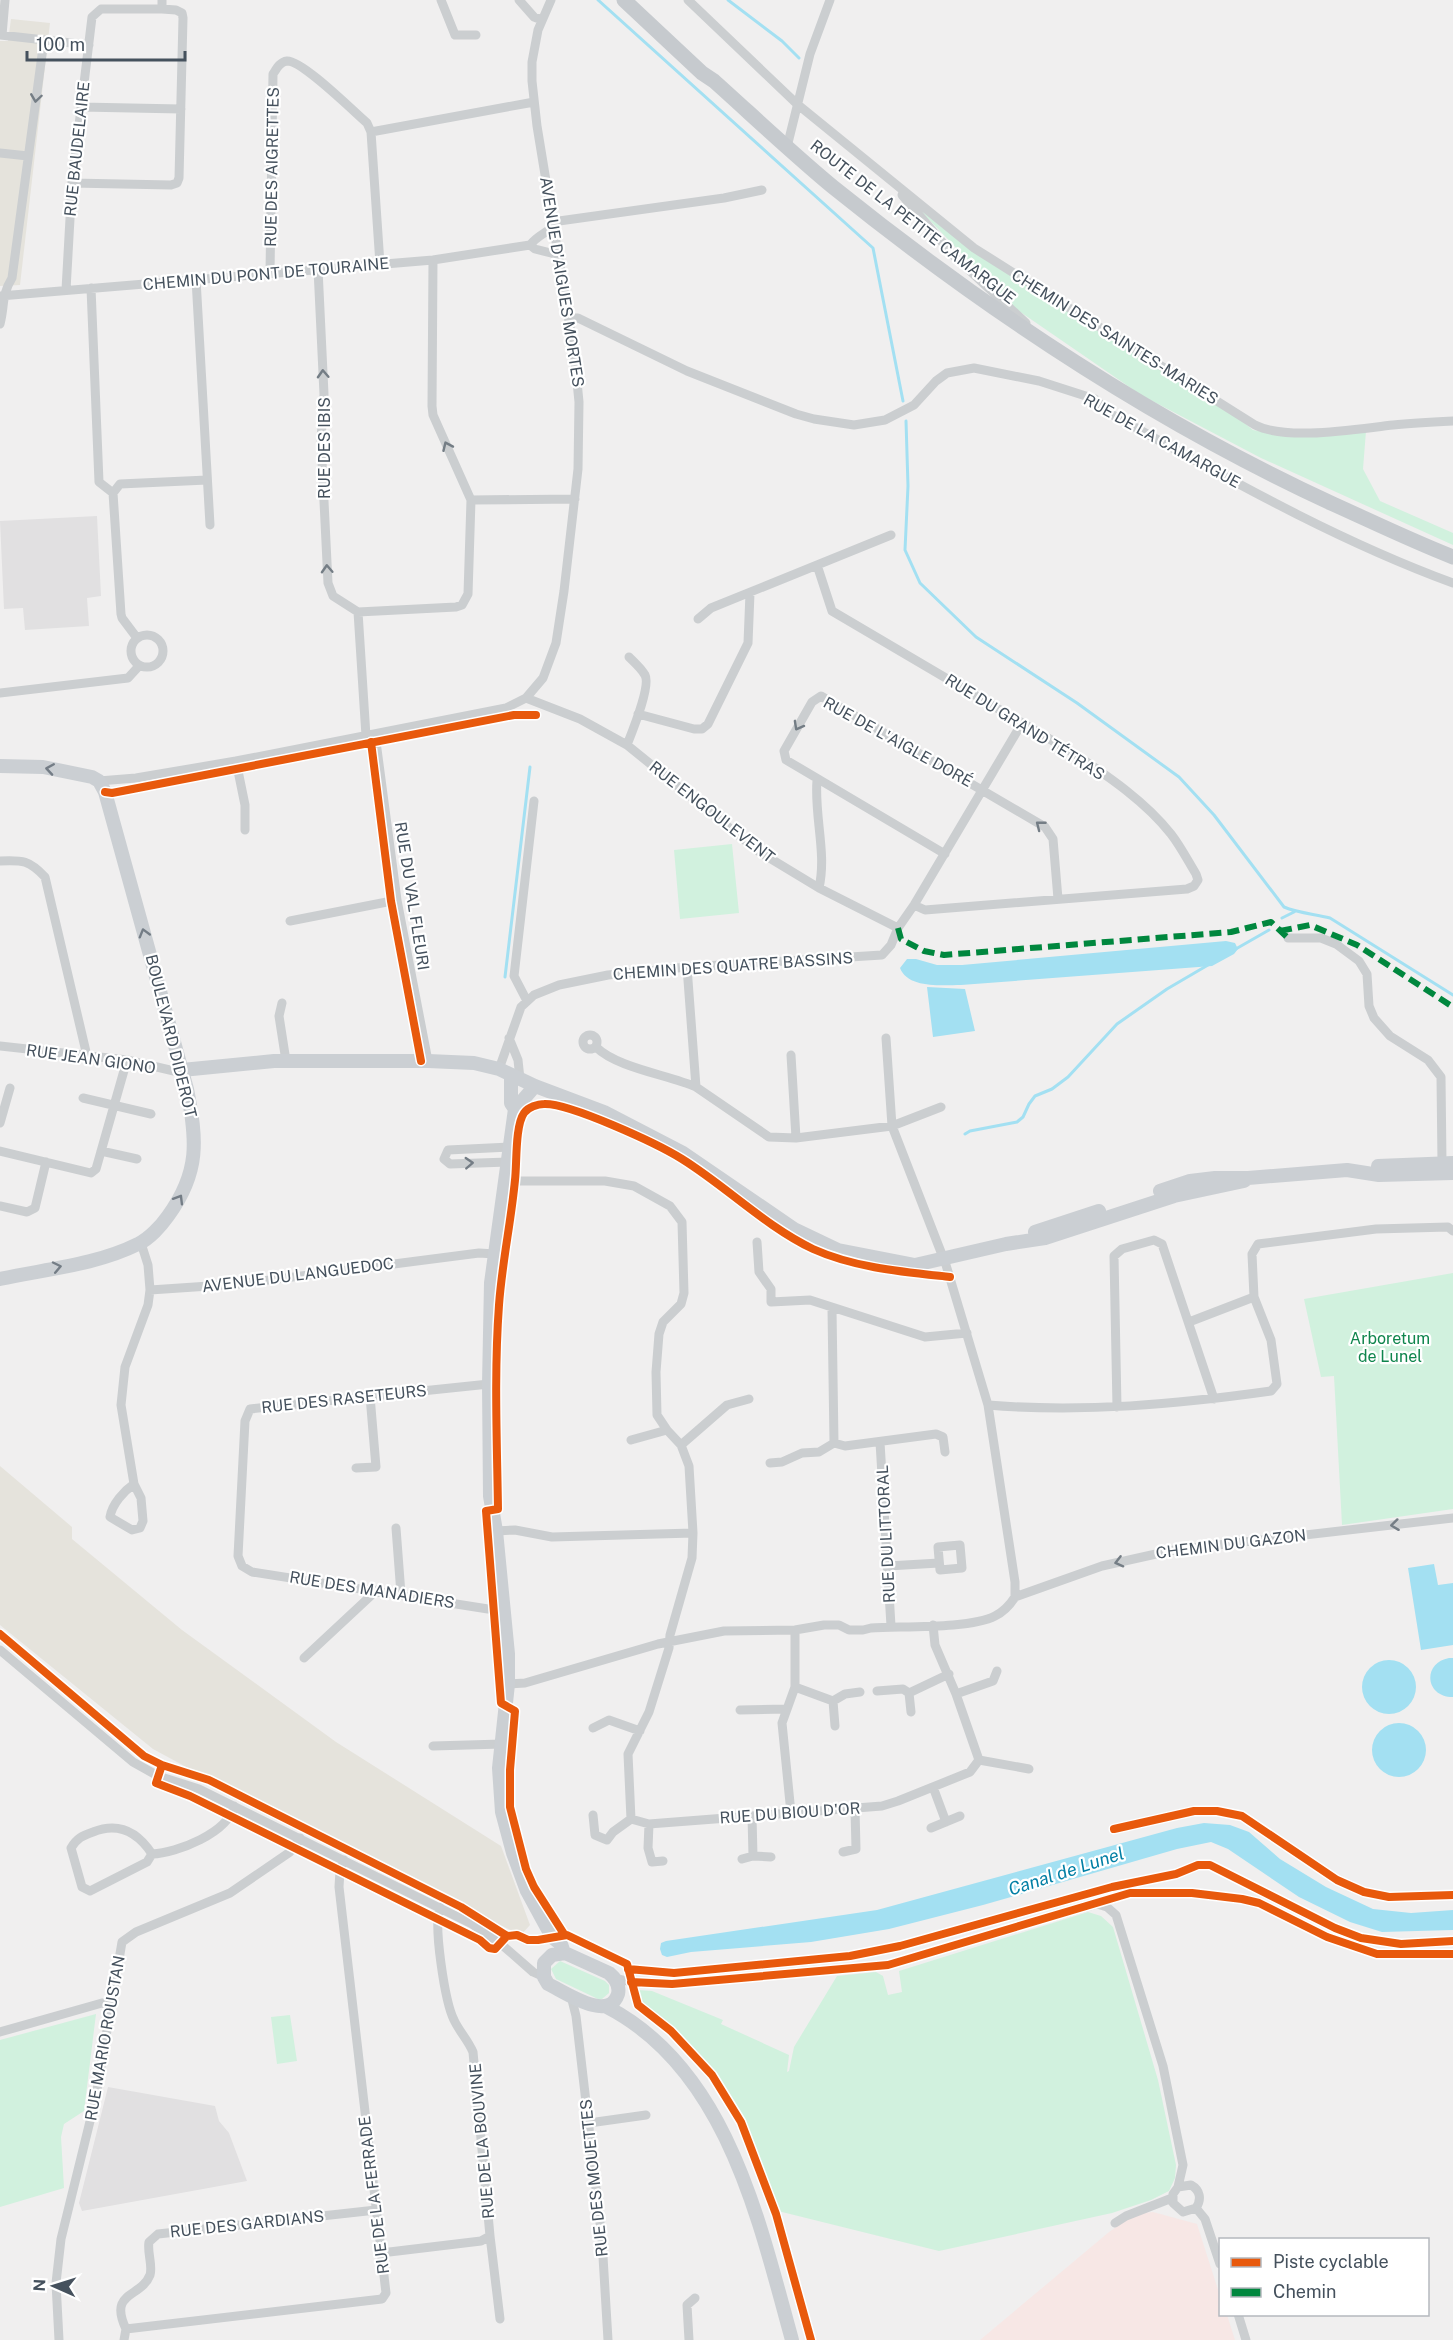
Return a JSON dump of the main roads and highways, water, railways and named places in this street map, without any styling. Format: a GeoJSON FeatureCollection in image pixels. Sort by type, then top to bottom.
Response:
{"type":"FeatureCollection","features":[{"type":"Feature","properties":{"kind":"main road","name":"ROUTE DE LA PETITE CAMARGUE"},"geometry":{"type":"LineString","coordinates":[[624,0],[702,73],[714,81],[831,185],[941,271],[1065,356],[1126,395],[1253,465],[1422,545],[1453,557]]}},
{"type":"Feature","properties":{"kind":"main road","name":"ROUTE DE LA PETITE CAMARGUE"},"geometry":{"type":"LineString","coordinates":[[638,0],[707,67],[714,81]]}},
{"type":"Feature","properties":{"kind":"water"},"geometry":{"type":"Polygon","coordinates":[[[1226,941],[1235,943],[1238,949],[1234,954],[1212,966],[961,985],[918,983],[904,975],[900,968],[907,959],[937,965],[962,965],[1226,941]]]}},
{"type":"Feature","properties":{"kind":"water"},"geometry":{"type":"Polygon","coordinates":[[[927,987],[965,989],[975,1031],[933,1037],[927,987]]]}},
{"type":"Feature","properties":{"kind":"water"},"geometry":{"type":"Polygon","coordinates":[[[1434,1564],[1438,1585],[1453,1583],[1453,1645],[1421,1650],[1408,1568],[1434,1564]]]}},
{"type":"Feature","properties":{"kind":"water"},"geometry":{"type":"Polygon","coordinates":[[[1453,1658],[1453,1697],[1437,1692],[1430,1679],[1434,1666],[1453,1658]]]}},
{"type":"Feature","properties":{"kind":"water"},"geometry":{"type":"Polygon","coordinates":[[[1384,1660],[1394,1660],[1404,1664],[1412,1672],[1416,1687],[1412,1702],[1404,1710],[1394,1714],[1384,1714],[1374,1710],[1366,1702],[1362,1692],[1362,1682],[1366,1672],[1374,1664],[1384,1660]]]}},
{"type":"Feature","properties":{"kind":"water"},"geometry":{"type":"Polygon","coordinates":[[[1394,1723],[1404,1723],[1414,1727],[1422,1735],[1426,1750],[1422,1765],[1414,1773],[1404,1777],[1394,1777],[1384,1773],[1376,1765],[1372,1755],[1372,1745],[1376,1735],[1384,1727],[1394,1723]]]}},
{"type":"Feature","properties":{"kind":"water","name":"Canal de Lunel"},"geometry":{"type":"Polygon","coordinates":[[[1204,1823],[1230,1825],[1249,1832],[1280,1859],[1326,1887],[1373,1909],[1411,1913],[1453,1910],[1453,1930],[1382,1932],[1350,1922],[1299,1897],[1228,1849],[1211,1842],[1177,1849],[983,1905],[889,1929],[811,1942],[691,1952],[667,1957],[662,1955],[660,1949],[661,1943],[666,1941],[877,1910],[1177,1828],[1204,1823]]]}},
{"type":"Feature","properties":{"kind":"waterway"},"geometry":{"type":"LineString","coordinates":[[598,0],[873,248],[903,401]]}},
{"type":"Feature","properties":{"kind":"waterway"},"geometry":{"type":"LineString","coordinates":[[728,0],[782,41],[799,58]]}},
{"type":"Feature","properties":{"kind":"waterway"},"geometry":{"type":"LineString","coordinates":[[906,421],[908,486],[905,550],[920,583],[976,637],[1077,703],[1179,777],[1214,815],[1284,907],[1330,918],[1453,995]]}},
{"type":"Feature","properties":{"kind":"waterway"},"geometry":{"type":"LineString","coordinates":[[505,977],[530,767]]}},
{"type":"Feature","properties":{"kind":"waterway"},"geometry":{"type":"LineString","coordinates":[[1282,918],[1294,912]]}},
{"type":"Feature","properties":{"kind":"waterway"},"geometry":{"type":"LineString","coordinates":[[1234,950],[1269,930]]}},
{"type":"Feature","properties":{"kind":"waterway"},"geometry":{"type":"LineString","coordinates":[[965,1134],[1017,1122],[1023,1117],[1035,1096],[1052,1089],[1068,1077],[1117,1024],[1167,989],[1208,965]]}},
{"type":"Feature","properties":{"kind":"park label","name":"Arboretum de Lunel"},"geometry":{"type":"Point","coordinates":[1390,1347]}}]}
